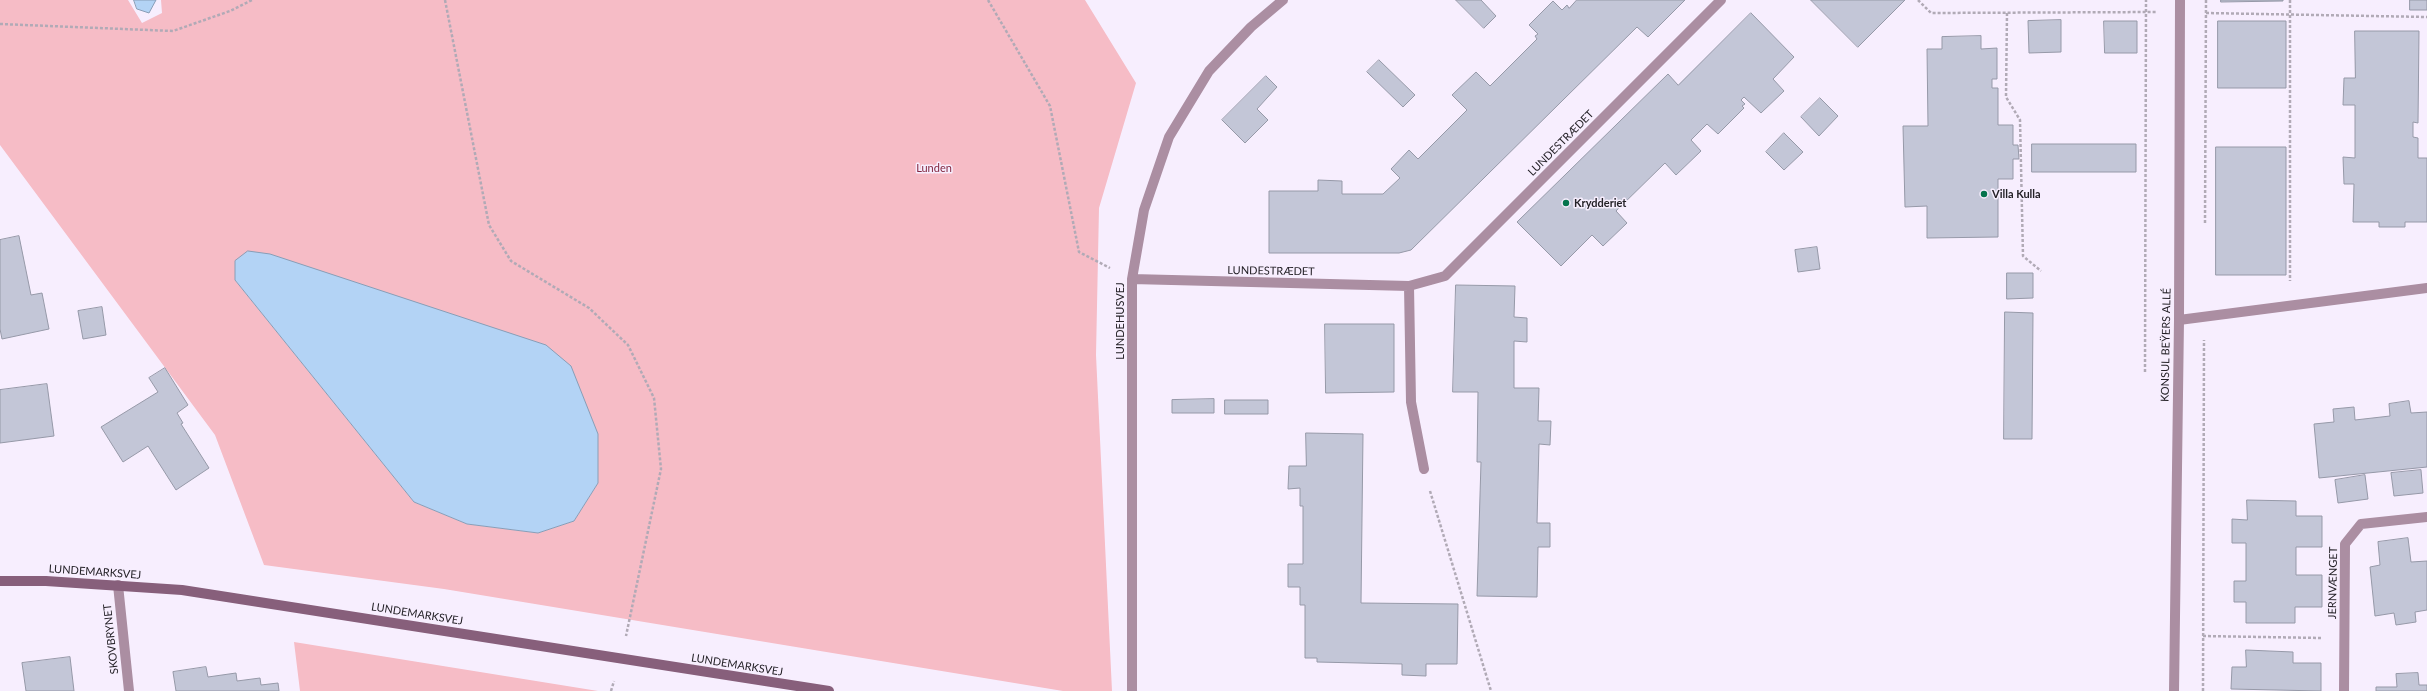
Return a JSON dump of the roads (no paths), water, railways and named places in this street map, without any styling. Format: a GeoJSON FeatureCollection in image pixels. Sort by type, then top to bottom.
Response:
{"type":"FeatureCollection","features":[{"type":"Feature","properties":{"kind":"street","name":"LUNDEHUSVEJ"},"geometry":{"type":"LineString","coordinates":[[1132,691],[1132,280],[1144,210],[1169,137],[1209,71],[1251,27],[1283,0]]}},
{"type":"Feature","properties":{"kind":"street","name":"LUNDESTRÆDET"},"geometry":{"type":"LineString","coordinates":[[1132,280],[1409,286],[1445,276],[1721,0]]}},
{"type":"Feature","properties":{"kind":"street","name":"KONSUL BEŸERS ALLÉ"},"geometry":{"type":"LineString","coordinates":[[2174,691],[2179,320],[2180,0]]}},
{"type":"Feature","properties":{"kind":"street"},"geometry":{"type":"LineString","coordinates":[[1409,286],[1411,402],[1424,469]]}},
{"type":"Feature","properties":{"kind":"street"},"geometry":{"type":"LineString","coordinates":[[2179,320],[2427,288]]}},
{"type":"Feature","properties":{"kind":"street","name":"JERNVÆNGET"},"geometry":{"type":"LineString","coordinates":[[2344,691],[2345,544],[2361,524],[2427,517]]}},
{"type":"Feature","properties":{"kind":"street","name":"LUNDEMARKSVEJ"},"geometry":{"type":"LineString","coordinates":[[0,581],[46,580],[118,585],[246,599],[829,691]]}},
{"type":"Feature","properties":{"kind":"street","name":"SKOVBRYNET"},"geometry":{"type":"LineString","coordinates":[[118,585],[129,691]]}},
{"type":"Feature","properties":{"kind":"water"},"geometry":{"type":"Polygon","coordinates":[[[134,0],[156,0],[149,13],[137,9],[134,0]]]}},
{"type":"Feature","properties":{"kind":"water"},"geometry":{"type":"Polygon","coordinates":[[[248,251],[270,254],[546,345],[571,366],[598,434],[598,483],[574,521],[538,533],[467,524],[414,502],[235,280],[235,261],[248,251]]]}},
{"type":"Feature","properties":{"kind":"place","name":"Villa Kulla"},"geometry":{"type":"Point","coordinates":[1984,194]}},
{"type":"Feature","properties":{"kind":"place","name":"Krydderiet"},"geometry":{"type":"Point","coordinates":[1566,203]}},
{"type":"Feature","properties":{"kind":"park label","name":"Lunden"},"geometry":{"type":"Point","coordinates":[934,168]}}]}
